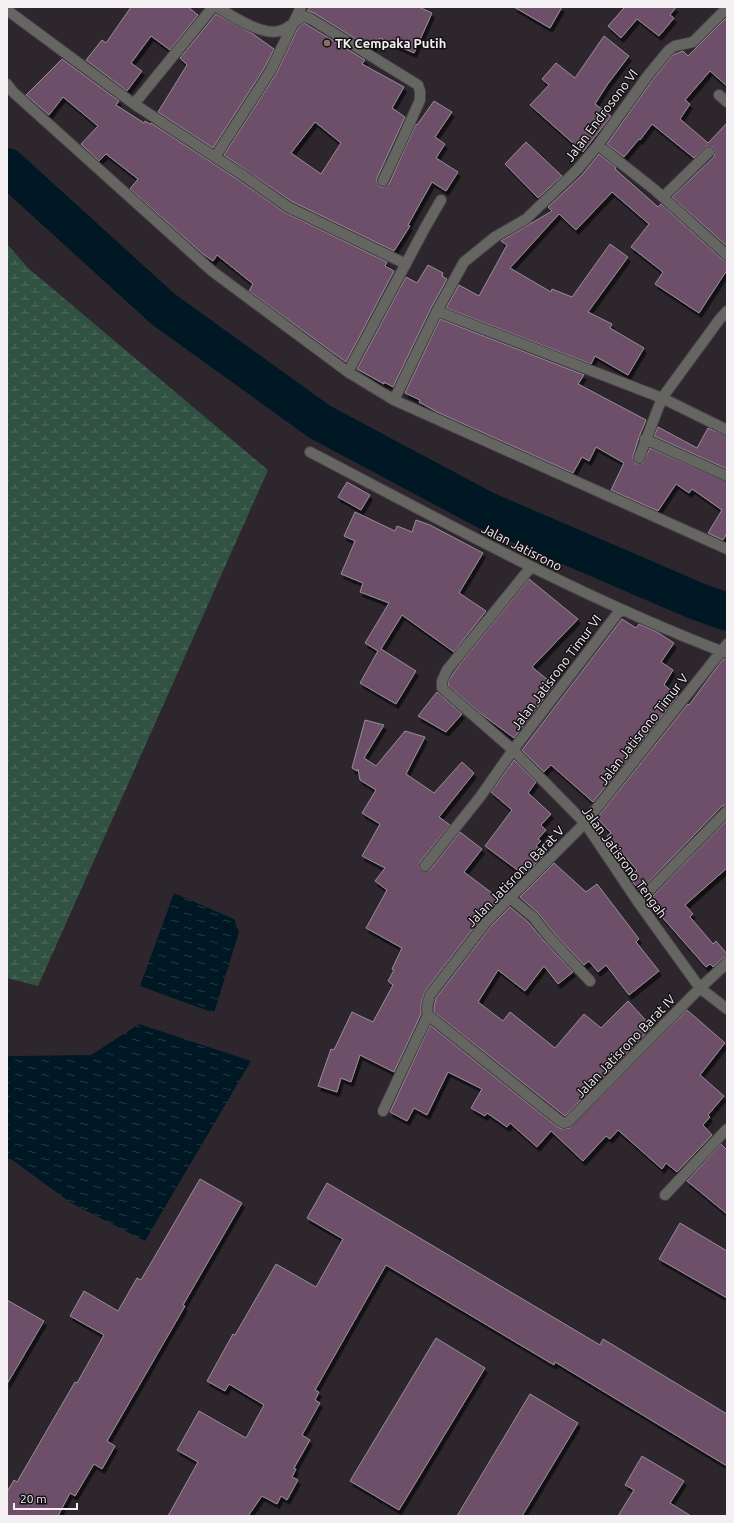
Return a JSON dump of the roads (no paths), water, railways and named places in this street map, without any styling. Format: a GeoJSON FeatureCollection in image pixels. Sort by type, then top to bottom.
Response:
{"type":"FeatureCollection","features":[{"type":"Feature","properties":{"kind":"street"},"geometry":{"type":"LineString","coordinates":[[134,104],[213,7]]}},
{"type":"Feature","properties":{"kind":"street"},"geometry":{"type":"LineString","coordinates":[[217,7],[236,19],[267,32],[280,31],[303,16],[311,19],[418,85],[420,100],[383,181]]}},
{"type":"Feature","properties":{"kind":"street"},"geometry":{"type":"LineString","coordinates":[[215,157],[271,70],[301,7]]}},
{"type":"Feature","properties":{"kind":"street","name":"Jalan Endrosono VI"},"geometry":{"type":"LineString","coordinates":[[394,400],[437,312],[464,262],[494,237],[526,220],[577,170],[649,74],[669,50],[675,46],[693,42],[727,8]]}},
{"type":"Feature","properties":{"kind":"street"},"geometry":{"type":"LineString","coordinates":[[11,10],[99,79],[134,104],[244,176],[288,207],[406,264]]}},
{"type":"Feature","properties":{"kind":"street"},"geometry":{"type":"LineString","coordinates":[[7,84],[13,92],[212,271],[348,372],[394,400],[727,549]]}},
{"type":"Feature","properties":{"kind":"street"},"geometry":{"type":"LineString","coordinates":[[719,94],[727,102]]}},
{"type":"Feature","properties":{"kind":"street"},"geometry":{"type":"LineString","coordinates":[[598,144],[662,197],[727,255]]}},
{"type":"Feature","properties":{"kind":"street"},"geometry":{"type":"LineString","coordinates":[[662,197],[708,152]]}},
{"type":"Feature","properties":{"kind":"street"},"geometry":{"type":"LineString","coordinates":[[348,372],[441,200]]}},
{"type":"Feature","properties":{"kind":"street"},"geometry":{"type":"LineString","coordinates":[[639,458],[662,398],[727,311]]}},
{"type":"Feature","properties":{"kind":"street"},"geometry":{"type":"LineString","coordinates":[[437,312],[662,398],[727,430]]}},
{"type":"Feature","properties":{"kind":"street"},"geometry":{"type":"LineString","coordinates":[[645,439],[727,476]]}},
{"type":"Feature","properties":{"kind":"street","name":"Jalan Jatisrono"},"geometry":{"type":"LineString","coordinates":[[310,452],[530,567],[700,644],[725,649]]}},
{"type":"Feature","properties":{"kind":"street","name":"Jalan Jatisrono Tengah"},"geometry":{"type":"LineString","coordinates":[[530,567],[447,670],[442,681],[442,688],[513,750],[585,823],[638,902],[700,988],[727,1009]]}},
{"type":"Feature","properties":{"kind":"street","name":"Jalan Jatisrono Timur VI"},"geometry":{"type":"LineString","coordinates":[[425,866],[480,797],[513,750],[620,609]]}},
{"type":"Feature","properties":{"kind":"street","name":"Jalan Jatisrono Timur V"},"geometry":{"type":"LineString","coordinates":[[585,823],[725,649]]}},
{"type":"Feature","properties":{"kind":"street"},"geometry":{"type":"LineString","coordinates":[[638,902],[727,811]]}},
{"type":"Feature","properties":{"kind":"street","name":"Jalan Jatisrono Barat V"},"geometry":{"type":"LineString","coordinates":[[383,1111],[427,1011],[430,995],[487,921],[509,897],[585,823]]}},
{"type":"Feature","properties":{"kind":"street"},"geometry":{"type":"LineString","coordinates":[[509,897],[533,917],[549,937],[590,981]]}},
{"type":"Feature","properties":{"kind":"street","name":"Jalan Jatisrono Barat IV"},"geometry":{"type":"LineString","coordinates":[[427,1011],[564,1123],[568,1122],[700,988],[727,963]]}},
{"type":"Feature","properties":{"kind":"street"},"geometry":{"type":"LineString","coordinates":[[665,1195],[727,1129]]}},
{"type":"Feature","properties":{"kind":"water"},"geometry":{"type":"Polygon","coordinates":[[[174,893],[234,919],[239,932],[214,1013],[140,986],[174,893]]]}},
{"type":"Feature","properties":{"kind":"water"},"geometry":{"type":"Polygon","coordinates":[[[139,1024],[251,1061],[145,1241],[71,1203],[11,1159],[7,1159],[7,1054],[10,1056],[91,1055],[139,1024]]]}},
{"type":"Feature","properties":{"kind":"waterway"},"geometry":{"type":"LineString","coordinates":[[7,167],[163,309],[320,422],[485,510],[694,600],[727,612]]}},
{"type":"Feature","properties":{"kind":"place","name":"TK Cempaka Putih"},"geometry":{"type":"Point","coordinates":[327,43]}}]}
